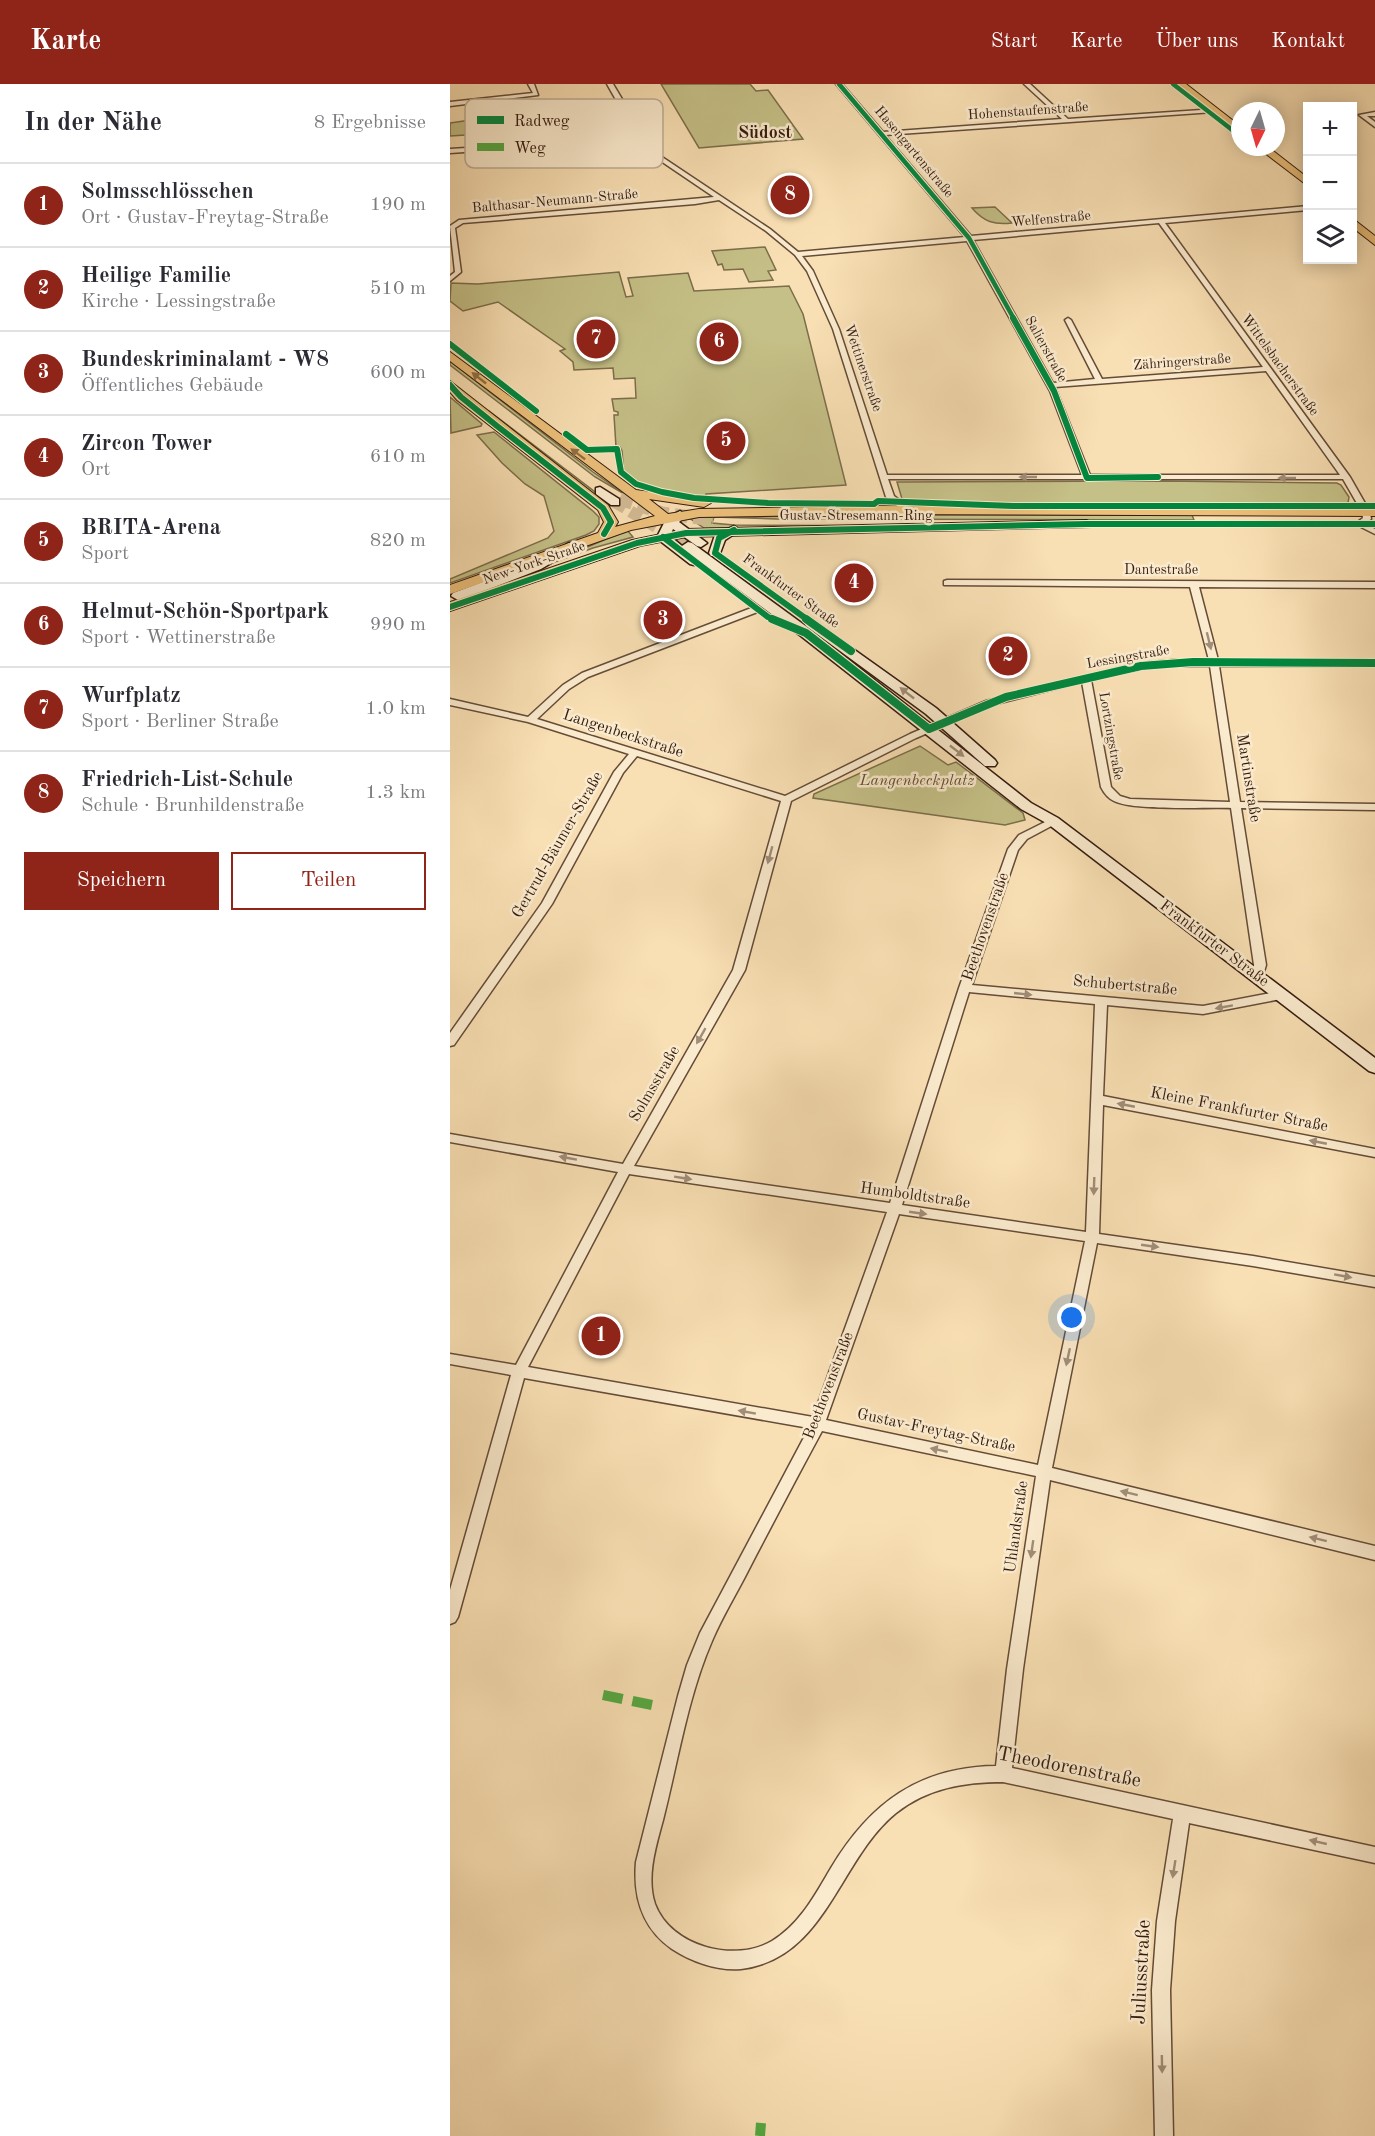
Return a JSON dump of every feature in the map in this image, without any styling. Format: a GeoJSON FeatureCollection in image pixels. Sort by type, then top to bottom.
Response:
{"type":"FeatureCollection","features":[{"type":"Feature","properties":{"kind":"main road"},"geometry":{"type":"LineString","coordinates":[[1180,84],[1231,123]]}},
{"type":"Feature","properties":{"kind":"main road"},"geometry":{"type":"LineString","coordinates":[[1187,84],[1231,117]]}},
{"type":"Feature","properties":{"kind":"main road"},"geometry":{"type":"LineString","coordinates":[[1274,156],[1303,178]]}},
{"type":"Feature","properties":{"kind":"main road"},"geometry":{"type":"LineString","coordinates":[[1279,156],[1303,177]]}},
{"type":"Feature","properties":{"kind":"main road"},"geometry":{"type":"LineString","coordinates":[[1354,210],[1375,230]]}},
{"type":"Feature","properties":{"kind":"main road"},"geometry":{"type":"LineString","coordinates":[[1357,225],[1375,242]]}},
{"type":"Feature","properties":{"kind":"main road"},"geometry":{"type":"LineString","coordinates":[[450,355],[625,506],[637,497]]}},
{"type":"Feature","properties":{"kind":"main road"},"geometry":{"type":"LineString","coordinates":[[450,373],[600,491],[616,499],[637,497],[672,518],[687,539]]}},
{"type":"Feature","properties":{"kind":"main road"},"geometry":{"type":"LineString","coordinates":[[450,385],[479,412],[616,499],[645,495],[691,502],[873,510]]}},
{"type":"Feature","properties":{"kind":"main road"},"geometry":{"type":"LineString","coordinates":[[604,534],[611,522],[616,499]]}},
{"type":"Feature","properties":{"kind":"main road","name":"Gustav-Stresemann-Ring"},"geometry":{"type":"LineString","coordinates":[[672,518],[908,510],[1205,517],[1367,516],[1375,524]]}},
{"type":"Feature","properties":{"kind":"main road","name":"Gustav-Stresemann-Ring"},"geometry":{"type":"LineString","coordinates":[[663,537],[687,539],[734,530],[953,529],[1205,517]]}},
{"type":"Feature","properties":{"kind":"main road"},"geometry":{"type":"LineString","coordinates":[[672,518],[663,537],[777,622],[806,633]]}},
{"type":"Feature","properties":{"kind":"main road","name":"New-York-Straße"},"geometry":{"type":"LineString","coordinates":[[453,597],[604,534],[672,518]]}},
{"type":"Feature","properties":{"kind":"main road","name":"New-York-Straße"},"geometry":{"type":"LineString","coordinates":[[642,542],[672,518]]}},
{"type":"Feature","properties":{"kind":"main road","name":"Gustav-Stresemann-Ring"},"geometry":{"type":"LineString","coordinates":[[712,520],[758,523],[1087,524]]}},
{"type":"Feature","properties":{"kind":"main road"},"geometry":{"type":"LineString","coordinates":[[715,553],[719,538],[734,530]]}},
{"type":"Feature","properties":{"kind":"main road","name":"New-York-Straße"},"geometry":{"type":"LineString","coordinates":[[453,597],[663,537]]}},
{"type":"Feature","properties":{"kind":"main road","name":"Frankfurter Straße"},"geometry":{"type":"LineString","coordinates":[[687,539],[715,553],[888,678],[937,725]]}},
{"type":"Feature","properties":{"kind":"main road","name":"Frankfurter Straße"},"geometry":{"type":"LineString","coordinates":[[687,539],[806,633],[937,725],[1042,808],[1053,821],[1375,1068]]}},
{"type":"Feature","properties":{"kind":"street"},"geometry":{"type":"LineString","coordinates":[[494,99],[536,94],[531,84]]}},
{"type":"Feature","properties":{"kind":"street","name":"Wettinerstraße"},"geometry":{"type":"LineString","coordinates":[[610,84],[618,99]]}},
{"type":"Feature","properties":{"kind":"street","name":"Hasengartenstraße"},"geometry":{"type":"LineString","coordinates":[[838,84],[969,238]]}},
{"type":"Feature","properties":{"kind":"street"},"geometry":{"type":"LineString","coordinates":[[1027,84],[1066,120]]}},
{"type":"Feature","properties":{"kind":"street"},"geometry":{"type":"LineString","coordinates":[[450,93],[452,104]]}},
{"type":"Feature","properties":{"kind":"street","name":"Hohenstaufenstraße"},"geometry":{"type":"LineString","coordinates":[[881,134],[1214,110]]}},
{"type":"Feature","properties":{"kind":"street"},"geometry":{"type":"LineString","coordinates":[[1375,114],[1362,115],[1375,124]]}},
{"type":"Feature","properties":{"kind":"street"},"geometry":{"type":"LineString","coordinates":[[450,151],[465,150]]}},
{"type":"Feature","properties":{"kind":"street","name":"Wettinerstraße"},"geometry":{"type":"LineString","coordinates":[[663,160],[768,230],[797,254],[813,276],[836,329],[890,497]]}},
{"type":"Feature","properties":{"kind":"street","name":"Balthasar-Neumann-Straße"},"geometry":{"type":"LineString","coordinates":[[450,279],[458,272],[452,227],[461,221],[695,202],[719,198]]}},
{"type":"Feature","properties":{"kind":"street","name":"Welfenstraße"},"geometry":{"type":"LineString","coordinates":[[797,254],[1303,208]]}},
{"type":"Feature","properties":{"kind":"street","name":"Wittelsbacherstraße"},"geometry":{"type":"LineString","coordinates":[[1161,221],[1346,477],[1367,516]]}},
{"type":"Feature","properties":{"kind":"street","name":"Salierstraße"},"geometry":{"type":"LineString","coordinates":[[969,238],[1050,385],[1087,478]]}},
{"type":"Feature","properties":{"kind":"street"},"geometry":{"type":"LineString","coordinates":[[1068,320],[1099,380]]}},
{"type":"Feature","properties":{"kind":"street","name":"Zähringerstraße"},"geometry":{"type":"LineString","coordinates":[[1050,385],[1266,369]]}},
{"type":"Feature","properties":{"kind":"street"},"geometry":{"type":"LineString","coordinates":[[884,477],[1346,477]]}},
{"type":"Feature","properties":{"kind":"street"},"geometry":{"type":"LineString","coordinates":[[873,510],[890,497],[908,510]]}},
{"type":"Feature","properties":{"kind":"street"},"geometry":{"type":"LineString","coordinates":[[1367,516],[1375,532]]}},
{"type":"Feature","properties":{"kind":"street","name":"Dantestraße"},"geometry":{"type":"LineString","coordinates":[[947,583],[1375,585]]}},
{"type":"Feature","properties":{"kind":"street","name":"Martinstraße"},"geometry":{"type":"LineString","coordinates":[[1194,584],[1214,662],[1237,804],[1260,965],[1259,972],[1255,975]]}},
{"type":"Feature","properties":{"kind":"street"},"geometry":{"type":"LineString","coordinates":[[530,720],[561,691],[585,675],[758,609]]}},
{"type":"Feature","properties":{"kind":"street","name":"Lessingstraße"},"geometry":{"type":"LineString","coordinates":[[937,725],[1005,697],[1157,664],[1375,663]]}},
{"type":"Feature","properties":{"kind":"street","name":"Lortzingstraße"},"geometry":{"type":"LineString","coordinates":[[1086,678],[1106,787],[1113,797],[1129,802],[1237,804]]}},
{"type":"Feature","properties":{"kind":"street","name":"Langenbeckstraße"},"geometry":{"type":"LineString","coordinates":[[450,702],[530,720],[634,754],[786,799]]}},
{"type":"Feature","properties":{"kind":"street"},"geometry":{"type":"LineString","coordinates":[[786,799],[937,725]]}},
{"type":"Feature","properties":{"kind":"street","name":"Gertrud-Bäumer-Straße"},"geometry":{"type":"LineString","coordinates":[[450,1042],[547,904],[619,772],[634,754]]}},
{"type":"Feature","properties":{"kind":"street","name":"Solmsstraße"},"geometry":{"type":"LineString","coordinates":[[450,1617],[519,1372],[602,1210],[739,970],[786,799]]}},
{"type":"Feature","properties":{"kind":"street"},"geometry":{"type":"LineString","coordinates":[[1237,804],[1375,807]]}},
{"type":"Feature","properties":{"kind":"street","name":"Beethovenstraße"},"geometry":{"type":"LineString","coordinates":[[758,1958],[743,1961],[719,1960],[698,1954],[664,1932],[647,1904],[644,1873],[683,1709],[705,1638],[818,1424],[894,1210],[965,988],[1013,849],[1023,837],[1053,821]]}},
{"type":"Feature","properties":{"kind":"street","name":"Schubertstraße"},"geometry":{"type":"LineString","coordinates":[[965,988],[1203,1010],[1281,995]]}},
{"type":"Feature","properties":{"kind":"street","name":"Uhlandstraße"},"geometry":{"type":"LineString","coordinates":[[1003,1774],[1015,1669],[1044,1472],[1092,1238],[1101,1001]]}},
{"type":"Feature","properties":{"kind":"street","name":"Kleine Frankfurter Straße"},"geometry":{"type":"LineString","coordinates":[[1096,1099],[1375,1153]]}},
{"type":"Feature","properties":{"kind":"street","name":"Humboldtstraße"},"geometry":{"type":"LineString","coordinates":[[450,1138],[894,1210],[1253,1261],[1375,1282]]}},
{"type":"Feature","properties":{"kind":"street","name":"Gustav-Freytag-Straße"},"geometry":{"type":"LineString","coordinates":[[450,1359],[818,1424],[1044,1472],[1375,1553]]}},
{"type":"Feature","properties":{"kind":"street","name":"Theodorenstraße"},"geometry":{"type":"LineString","coordinates":[[758,1958],[790,1939],[812,1917],[862,1835],[888,1810],[913,1791],[934,1781],[964,1774],[1003,1774],[1375,1855]]}},
{"type":"Feature","properties":{"kind":"street","name":"Juliusstraße"},"geometry":{"type":"LineString","coordinates":[[1164,2136],[1161,1990],[1166,1921],[1182,1812]]}},
{"type":"Feature","properties":{"kind":"green space"},"geometry":{"type":"Polygon","coordinates":[[[661,84],[750,84],[756,91],[768,90],[803,139],[699,148],[661,84]]]}},
{"type":"Feature","properties":{"kind":"green space"},"geometry":{"type":"Polygon","coordinates":[[[465,121],[465,135],[450,136],[450,123],[465,121]]]}},
{"type":"Feature","properties":{"kind":"green space"},"geometry":{"type":"Polygon","coordinates":[[[995,207],[1012,223],[990,222],[972,208],[995,207]]]}},
{"type":"Feature","properties":{"kind":"green space"},"geometry":{"type":"Polygon","coordinates":[[[765,247],[776,270],[768,271],[773,280],[749,282],[743,269],[724,270],[722,264],[718,265],[712,251],[765,247]]]}},
{"type":"Feature","properties":{"kind":"green space"},"geometry":{"type":"Polygon","coordinates":[[[619,272],[626,297],[633,296],[628,278],[688,273],[694,291],[789,286],[803,314],[846,485],[706,494],[706,498],[652,490],[642,486],[624,475],[622,451],[620,447],[616,447],[614,415],[618,415],[618,412],[614,411],[612,399],[636,398],[635,378],[614,379],[613,368],[574,370],[573,362],[560,351],[565,349],[498,302],[463,311],[450,301],[451,283],[478,284],[619,272]]]}},
{"type":"Feature","properties":{"kind":"green space"},"geometry":{"type":"Polygon","coordinates":[[[450,361],[630,498],[616,505],[605,506],[486,412],[489,411],[611,504],[626,495],[595,477],[450,365],[450,361]]]}},
{"type":"Feature","properties":{"kind":"green space"},"geometry":{"type":"Polygon","coordinates":[[[450,397],[482,424],[481,426],[451,433],[450,397]]]}},
{"type":"Feature","properties":{"kind":"green space"},"geometry":{"type":"Polygon","coordinates":[[[494,432],[593,511],[599,517],[599,524],[594,531],[586,535],[450,583],[450,579],[548,538],[554,531],[544,496],[525,484],[477,435],[494,432]]]}},
{"type":"Feature","properties":{"kind":"green space"},"geometry":{"type":"Polygon","coordinates":[[[897,482],[1337,483],[1349,497],[1348,503],[1341,505],[918,503],[902,499],[897,482]]]}},
{"type":"Feature","properties":{"kind":"green space"},"geometry":{"type":"Polygon","coordinates":[[[1192,515],[1194,520],[714,517],[712,523],[734,525],[951,526],[704,528],[689,518],[710,517],[1192,515]]]}},
{"type":"Feature","properties":{"kind":"green space"},"geometry":{"type":"Polygon","coordinates":[[[627,530],[633,537],[593,548],[541,567],[627,530]]]}},
{"type":"Feature","properties":{"kind":"green space","name":"Langenbeckplatz"},"geometry":{"type":"Polygon","coordinates":[[[920,746],[948,765],[956,762],[1023,813],[1025,820],[1005,825],[813,798],[814,794],[920,746]]]}},
{"type":"Feature","properties":{"kind":"tunnel"},"geometry":{"type":"LineString","coordinates":[[620,499],[662,513],[713,520]]}},
{"type":"Feature","properties":{"kind":"tunnel"},"geometry":{"type":"LineString","coordinates":[[615,502],[688,546]]}},
{"type":"Feature","properties":{"kind":"marked path"},"geometry":{"type":"LineString","coordinates":[[603,1695],[652,1705]]}},
{"type":"Feature","properties":{"kind":"marked path"},"geometry":{"type":"LineString","coordinates":[[760,2136],[761,2123]]}},
{"type":"Feature","properties":{"kind":"cycle path"},"geometry":{"type":"LineString","coordinates":[[839,84],[969,238],[1054,391],[1087,478],[1158,477]]}},
{"type":"Feature","properties":{"kind":"cycle path"},"geometry":{"type":"LineString","coordinates":[[1173,84],[1231,129]]}},
{"type":"Feature","properties":{"kind":"cycle path"},"geometry":{"type":"LineString","coordinates":[[450,344],[536,411]]}},
{"type":"Feature","properties":{"kind":"cycle path"},"geometry":{"type":"LineString","coordinates":[[450,385],[461,397],[497,426],[603,508],[611,522],[604,534]]}},
{"type":"Feature","properties":{"kind":"cycle path"},"geometry":{"type":"LineString","coordinates":[[566,434],[587,450],[617,449],[621,472],[636,484],[662,492],[731,502],[874,504],[878,501],[1094,507],[1156,504],[1177,506],[1375,506]]}},
{"type":"Feature","properties":{"kind":"cycle path"},"geometry":{"type":"LineString","coordinates":[[450,607],[637,543],[686,533],[1087,524],[1375,524]]}},
{"type":"Feature","properties":{"kind":"cycle path"},"geometry":{"type":"LineString","coordinates":[[734,530],[719,538],[715,553],[851,651]]}},
{"type":"Feature","properties":{"kind":"cycle path"},"geometry":{"type":"LineString","coordinates":[[663,537],[768,617],[806,633],[929,729],[1006,697],[1141,666],[1193,662],[1375,663]]}},
{"type":"Feature","properties":{"kind":"place","name":"Friedrich-List-Schule"},"geometry":{"type":"Point","coordinates":[790,195]}},
{"type":"Feature","properties":{"kind":"place","name":"Wurfplatz"},"geometry":{"type":"Point","coordinates":[596,339]}},
{"type":"Feature","properties":{"kind":"place","name":"Helmut-Schön-Sportpark"},"geometry":{"type":"Point","coordinates":[719,342]}},
{"type":"Feature","properties":{"kind":"place","name":"BRITA-Arena"},"geometry":{"type":"Point","coordinates":[726,441]}},
{"type":"Feature","properties":{"kind":"place","name":"Zircon Tower"},"geometry":{"type":"Point","coordinates":[854,583]}},
{"type":"Feature","properties":{"kind":"place","name":"Bundeskriminalamt - W8"},"geometry":{"type":"Point","coordinates":[663,620]}},
{"type":"Feature","properties":{"kind":"place","name":"Heilige Familie"},"geometry":{"type":"Point","coordinates":[1008,656]}},
{"type":"Feature","properties":{"kind":"place","name":"Solmsschlösschen"},"geometry":{"type":"Point","coordinates":[601,1336]}},
{"type":"Feature","properties":{"kind":"district","name":"Südost"},"geometry":{"type":"Point","coordinates":[765,133]}}]}
